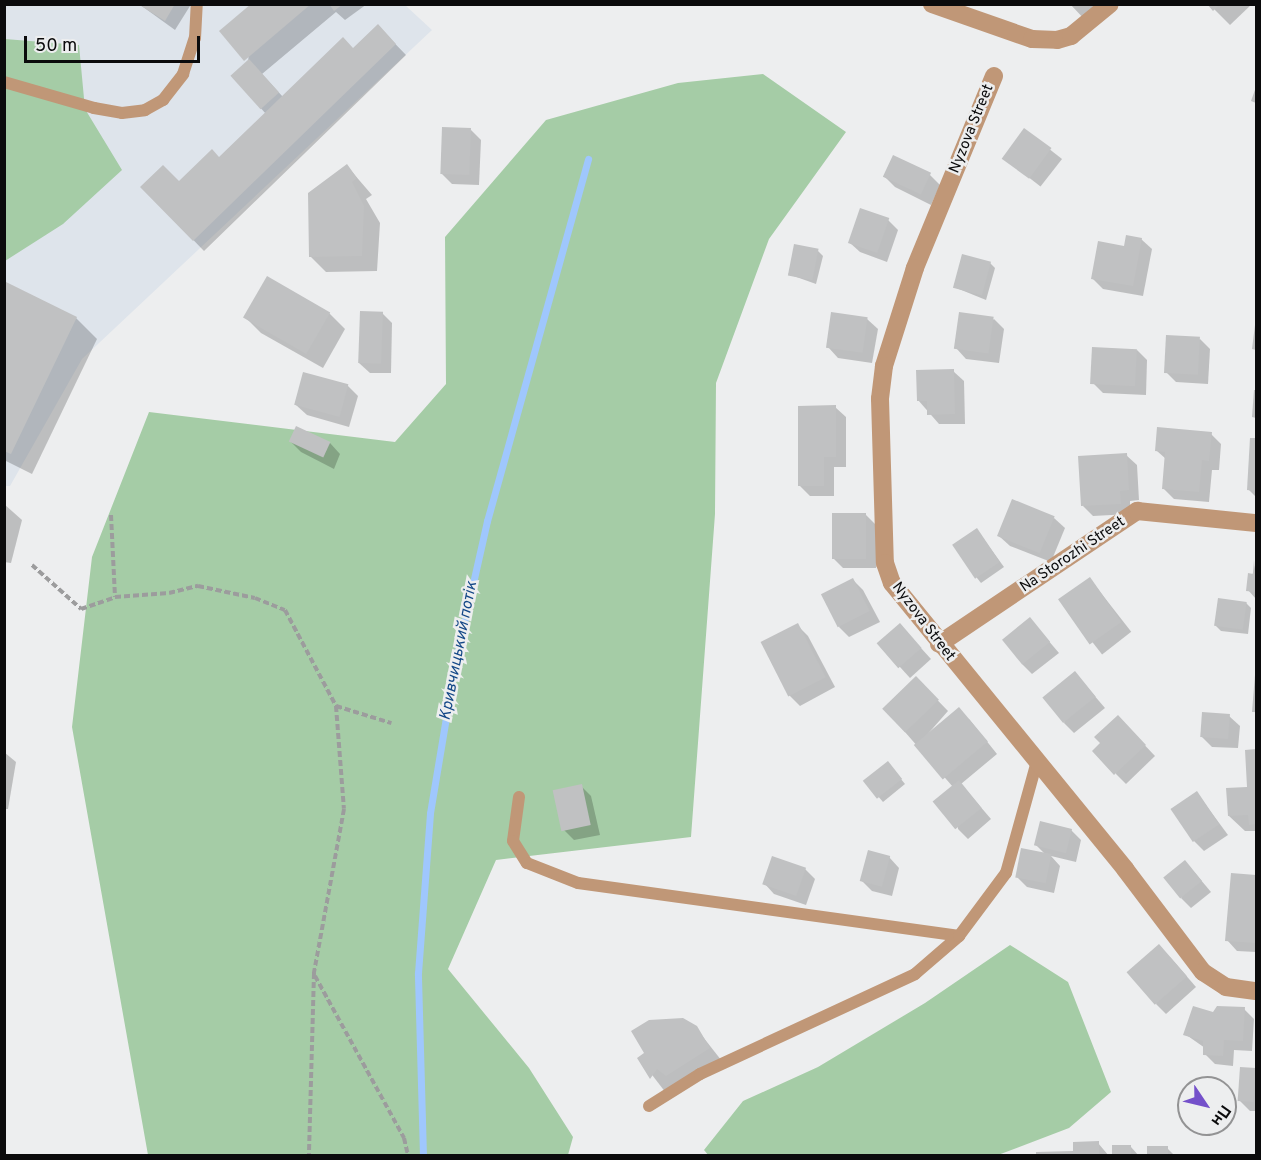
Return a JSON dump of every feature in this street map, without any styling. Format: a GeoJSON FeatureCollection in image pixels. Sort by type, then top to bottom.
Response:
{"type":"FeatureCollection","features":[{"type":"Feature","properties":{"kind":"street"},"geometry":{"type":"LineString","coordinates":[[932,4],[1032,39],[1057,40],[1071,36],[1110,4]]}},
{"type":"Feature","properties":{"kind":"street","name":"Nyzova Street"},"geometry":{"type":"LineString","coordinates":[[994,76],[915,268],[884,366],[880,399],[885,563],[892,583],[939,644],[1036,765],[1125,869],[1203,972],[1226,987],[1257,991]]}},
{"type":"Feature","properties":{"kind":"street","name":"Na Storozhi Street"},"geometry":{"type":"LineString","coordinates":[[939,644],[1137,512],[1257,523]]}},
{"type":"Feature","properties":{"kind":"lane"},"geometry":{"type":"LineString","coordinates":[[4,82],[94,108],[122,113],[145,110],[164,100],[183,74],[195,38],[197,4]]}},
{"type":"Feature","properties":{"kind":"lane"},"geometry":{"type":"LineString","coordinates":[[649,1106],[700,1074],[915,974],[959,936],[1006,873],[1036,765]]}},
{"type":"Feature","properties":{"kind":"lane"},"geometry":{"type":"LineString","coordinates":[[519,797],[513,841],[527,863],[578,883],[959,936]]}},
{"type":"Feature","properties":{"kind":"path"},"geometry":{"type":"LineString","coordinates":[[111,515],[115,597]]}},
{"type":"Feature","properties":{"kind":"path"},"geometry":{"type":"LineString","coordinates":[[32,565],[81,609],[115,597],[169,593],[198,586],[255,598],[285,610],[336,706],[344,808],[314,973],[309,1155]]}},
{"type":"Feature","properties":{"kind":"path"},"geometry":{"type":"LineString","coordinates":[[336,706],[391,723]]}},
{"type":"Feature","properties":{"kind":"path"},"geometry":{"type":"LineString","coordinates":[[314,973],[404,1138],[408,1155]]}},
{"type":"Feature","properties":{"kind":"shaded area"},"geometry":{"type":"Polygon","coordinates":[[[4,5],[405,5],[432,30],[82,359],[10,486],[5,486],[4,5]]]}},
{"type":"Feature","properties":{"kind":"green space"},"geometry":{"type":"Polygon","coordinates":[[[5,39],[79,45],[85,109],[122,170],[63,224],[5,261],[5,39]]]}},
{"type":"Feature","properties":{"kind":"green space"},"geometry":{"type":"Polygon","coordinates":[[[763,74],[846,132],[769,239],[716,383],[715,514],[691,837],[496,860],[448,969],[529,1068],[573,1137],[568,1155],[148,1155],[72,727],[92,557],[149,412],[395,442],[446,384],[445,237],[546,120],[678,83],[763,74]]]}},
{"type":"Feature","properties":{"kind":"green space"},"geometry":{"type":"Polygon","coordinates":[[[1010,945],[1068,982],[1111,1092],[1069,1128],[998,1155],[709,1156],[704,1150],[743,1101],[818,1067],[925,1003],[1010,945]]]}},
{"type":"Feature","properties":{"kind":"building"},"geometry":{"type":"Polygon","coordinates":[[[138,4],[175,4],[165,21],[138,4]]]}},
{"type":"Feature","properties":{"kind":"building"},"geometry":{"type":"Polygon","coordinates":[[[251,4],[311,4],[244,61],[219,31],[251,4]]]}},
{"type":"Feature","properties":{"kind":"building"},"geometry":{"type":"Polygon","coordinates":[[[329,4],[343,4],[334,11],[329,4]]]}},
{"type":"Feature","properties":{"kind":"building"},"geometry":{"type":"Polygon","coordinates":[[[1207,4],[1220,4],[1213,11],[1207,4]]]}},
{"type":"Feature","properties":{"kind":"building"},"geometry":{"type":"Polygon","coordinates":[[[378,24],[396,44],[193,241],[140,187],[163,165],[179,181],[212,149],[219,157],[343,37],[353,48],[378,24]]]}},
{"type":"Feature","properties":{"kind":"building"},"geometry":{"type":"Polygon","coordinates":[[[249,59],[279,92],[261,109],[230,76],[249,59]]]}},
{"type":"Feature","properties":{"kind":"building"},"geometry":{"type":"Polygon","coordinates":[[[1256,87],[1256,103],[1251,101],[1256,87]]]}},
{"type":"Feature","properties":{"kind":"building"},"geometry":{"type":"Polygon","coordinates":[[[442,127],[471,128],[469,175],[440,174],[442,127]]]}},
{"type":"Feature","properties":{"kind":"building"},"geometry":{"type":"Polygon","coordinates":[[[1024,128],[1052,148],[1029,179],[1002,159],[1024,128]]]}},
{"type":"Feature","properties":{"kind":"building"},"geometry":{"type":"Polygon","coordinates":[[[893,155],[931,173],[921,195],[883,177],[893,155]]]}},
{"type":"Feature","properties":{"kind":"building"},"geometry":{"type":"Polygon","coordinates":[[[347,164],[357,178],[352,182],[364,206],[362,256],[309,257],[308,193],[347,164]]]}},
{"type":"Feature","properties":{"kind":"building"},"geometry":{"type":"Polygon","coordinates":[[[860,208],[889,218],[877,253],[848,243],[860,208]]]}},
{"type":"Feature","properties":{"kind":"building"},"geometry":{"type":"Polygon","coordinates":[[[1126,235],[1142,238],[1133,286],[1091,279],[1098,241],[1124,246],[1126,235]]]}},
{"type":"Feature","properties":{"kind":"building"},"geometry":{"type":"Polygon","coordinates":[[[794,244],[819,249],[812,280],[788,275],[794,244]]]}},
{"type":"Feature","properties":{"kind":"building"},"geometry":{"type":"Polygon","coordinates":[[[962,254],[991,262],[982,296],[953,288],[962,254]]]}},
{"type":"Feature","properties":{"kind":"building"},"geometry":{"type":"Polygon","coordinates":[[[267,276],[330,312],[306,354],[243,318],[267,276]]]}},
{"type":"Feature","properties":{"kind":"building"},"geometry":{"type":"Polygon","coordinates":[[[4,281],[77,317],[11,454],[4,451],[4,281]]]}},
{"type":"Feature","properties":{"kind":"building"},"geometry":{"type":"Polygon","coordinates":[[[360,311],[383,312],[381,364],[358,363],[360,311]]]}},
{"type":"Feature","properties":{"kind":"building"},"geometry":{"type":"Polygon","coordinates":[[[831,312],[868,317],[863,353],[826,348],[831,312]]]}},
{"type":"Feature","properties":{"kind":"building"},"geometry":{"type":"Polygon","coordinates":[[[959,312],[994,317],[989,354],[954,349],[959,312]]]}},
{"type":"Feature","properties":{"kind":"building"},"geometry":{"type":"Polygon","coordinates":[[[1256,325],[1256,350],[1252,349],[1256,325]]]}},
{"type":"Feature","properties":{"kind":"building"},"geometry":{"type":"Polygon","coordinates":[[[1166,335],[1200,337],[1198,375],[1164,373],[1166,335]]]}},
{"type":"Feature","properties":{"kind":"building"},"geometry":{"type":"Polygon","coordinates":[[[1092,347],[1137,349],[1135,386],[1090,384],[1092,347]]]}},
{"type":"Feature","properties":{"kind":"building"},"geometry":{"type":"Polygon","coordinates":[[[954,369],[955,414],[927,415],[927,401],[917,401],[916,370],[954,369]]]}},
{"type":"Feature","properties":{"kind":"building"},"geometry":{"type":"Polygon","coordinates":[[[303,372],[348,384],[340,417],[294,405],[303,372]]]}},
{"type":"Feature","properties":{"kind":"building"},"geometry":{"type":"Polygon","coordinates":[[[1254,390],[1256,390],[1256,418],[1252,417],[1254,390]]]}},
{"type":"Feature","properties":{"kind":"building"},"geometry":{"type":"Polygon","coordinates":[[[836,405],[836,457],[824,457],[824,486],[798,486],[798,406],[836,405]]]}},
{"type":"Feature","properties":{"kind":"building"},"geometry":{"type":"Polygon","coordinates":[[[296,426],[330,442],[323,457],[289,441],[296,426]]]}},
{"type":"Feature","properties":{"kind":"building"},"geometry":{"type":"Polygon","coordinates":[[[1157,427],[1212,432],[1209,461],[1202,460],[1199,492],[1162,489],[1165,452],[1155,451],[1157,427]]]}},
{"type":"Feature","properties":{"kind":"building"},"geometry":{"type":"Polygon","coordinates":[[[1250,438],[1256,438],[1256,491],[1247,490],[1250,438]]]}},
{"type":"Feature","properties":{"kind":"building"},"geometry":{"type":"Polygon","coordinates":[[[1127,453],[1129,490],[1120,491],[1121,504],[1081,506],[1078,456],[1127,453]]]}},
{"type":"Feature","properties":{"kind":"building"},"geometry":{"type":"Polygon","coordinates":[[[1012,499],[1055,516],[1040,553],[997,536],[1012,499]]]}},
{"type":"Feature","properties":{"kind":"building"},"geometry":{"type":"Polygon","coordinates":[[[832,513],[866,513],[866,559],[832,559],[832,513]]]}},
{"type":"Feature","properties":{"kind":"building"},"geometry":{"type":"Polygon","coordinates":[[[977,528],[1000,562],[975,579],[952,545],[977,528]]]}},
{"type":"Feature","properties":{"kind":"building"},"geometry":{"type":"Polygon","coordinates":[[[1254,560],[1256,592],[1246,591],[1248,573],[1253,574],[1254,560]]]}},
{"type":"Feature","properties":{"kind":"building"},"geometry":{"type":"Polygon","coordinates":[[[1090,577],[1122,622],[1090,644],[1058,599],[1090,577]]]}},
{"type":"Feature","properties":{"kind":"building"},"geometry":{"type":"Polygon","coordinates":[[[853,578],[870,611],[838,627],[821,594],[853,578]]]}},
{"type":"Feature","properties":{"kind":"building"},"geometry":{"type":"Polygon","coordinates":[[[1218,598],[1247,602],[1243,630],[1214,626],[1218,598]]]}},
{"type":"Feature","properties":{"kind":"building"},"geometry":{"type":"Polygon","coordinates":[[[1030,617],[1050,642],[1022,665],[1002,640],[1030,617]]]}},
{"type":"Feature","properties":{"kind":"building"},"geometry":{"type":"Polygon","coordinates":[[[798,623],[826,677],[788,696],[761,642],[798,623]]]}},
{"type":"Feature","properties":{"kind":"building"},"geometry":{"type":"Polygon","coordinates":[[[900,623],[922,648],[898,668],[877,643],[900,623]]]}},
{"type":"Feature","properties":{"kind":"building"},"geometry":{"type":"Polygon","coordinates":[[[1075,671],[1096,697],[1063,723],[1042,697],[1075,671]]]}},
{"type":"Feature","properties":{"kind":"building"},"geometry":{"type":"Polygon","coordinates":[[[1255,675],[1256,712],[1252,712],[1255,675]]]}},
{"type":"Feature","properties":{"kind":"building"},"geometry":{"type":"Polygon","coordinates":[[[916,676],[939,700],[905,732],[882,709],[916,676]]]}},
{"type":"Feature","properties":{"kind":"building"},"geometry":{"type":"Polygon","coordinates":[[[959,707],[988,741],[943,779],[914,745],[959,707]]]}},
{"type":"Feature","properties":{"kind":"building"},"geometry":{"type":"Polygon","coordinates":[[[1202,712],[1230,714],[1228,739],[1200,737],[1202,712]]]}},
{"type":"Feature","properties":{"kind":"building"},"geometry":{"type":"Polygon","coordinates":[[[1118,715],[1146,745],[1114,775],[1092,751],[1100,743],[1094,737],[1118,715]]]}},
{"type":"Feature","properties":{"kind":"building"},"geometry":{"type":"Polygon","coordinates":[[[1256,749],[1256,824],[1249,825],[1248,815],[1228,816],[1226,788],[1247,787],[1245,750],[1256,749]]]}},
{"type":"Feature","properties":{"kind":"building"},"geometry":{"type":"Polygon","coordinates":[[[888,761],[902,779],[877,799],[863,781],[888,761]]]}},
{"type":"Feature","properties":{"kind":"building"},"geometry":{"type":"Polygon","coordinates":[[[959,780],[982,808],[955,829],[933,801],[959,780]]]}},
{"type":"Feature","properties":{"kind":"building"},"geometry":{"type":"Polygon","coordinates":[[[582,784],[591,825],[561,831],[553,790],[582,784]]]}},
{"type":"Feature","properties":{"kind":"building"},"geometry":{"type":"Polygon","coordinates":[[[1197,791],[1219,824],[1193,842],[1170,809],[1197,791]]]}},
{"type":"Feature","properties":{"kind":"building"},"geometry":{"type":"Polygon","coordinates":[[[1040,821],[1072,829],[1066,853],[1034,845],[1040,821]]]}},
{"type":"Feature","properties":{"kind":"building"},"geometry":{"type":"Polygon","coordinates":[[[1021,848],[1051,854],[1046,883],[1015,877],[1021,848]]]}},
{"type":"Feature","properties":{"kind":"building"},"geometry":{"type":"Polygon","coordinates":[[[868,850],[890,856],[882,887],[860,881],[868,850]]]}},
{"type":"Feature","properties":{"kind":"building"},"geometry":{"type":"Polygon","coordinates":[[[772,856],[806,868],[796,896],[762,884],[772,856]]]}},
{"type":"Feature","properties":{"kind":"building"},"geometry":{"type":"Polygon","coordinates":[[[1185,860],[1202,881],[1180,899],[1163,878],[1185,860]]]}},
{"type":"Feature","properties":{"kind":"building"},"geometry":{"type":"Polygon","coordinates":[[[1231,873],[1256,875],[1256,943],[1225,941],[1231,873]]]}},
{"type":"Feature","properties":{"kind":"building"},"geometry":{"type":"Polygon","coordinates":[[[1159,944],[1187,976],[1155,1005],[1127,972],[1159,944]]]}},
{"type":"Feature","properties":{"kind":"building"},"geometry":{"type":"Polygon","coordinates":[[[1193,1006],[1213,1012],[1217,1006],[1245,1007],[1243,1041],[1224,1040],[1223,1056],[1203,1055],[1203,1041],[1183,1035],[1193,1006]]]}},
{"type":"Feature","properties":{"kind":"building"},"geometry":{"type":"Polygon","coordinates":[[[683,1018],[697,1026],[710,1048],[666,1076],[657,1069],[650,1079],[637,1058],[644,1053],[631,1031],[649,1020],[683,1018]]]}},
{"type":"Feature","properties":{"kind":"building"},"geometry":{"type":"Polygon","coordinates":[[[1240,1067],[1256,1068],[1254,1102],[1238,1101],[1240,1067]]]}},
{"type":"Feature","properties":{"kind":"building"},"geometry":{"type":"Polygon","coordinates":[[[1099,1141],[1099,1156],[1036,1156],[1036,1152],[1073,1151],[1073,1142],[1099,1141]]]}},
{"type":"Feature","properties":{"kind":"building"},"geometry":{"type":"Polygon","coordinates":[[[1112,1145],[1131,1145],[1131,1156],[1112,1156],[1112,1145]]]}},
{"type":"Feature","properties":{"kind":"building"},"geometry":{"type":"Polygon","coordinates":[[[1147,1146],[1168,1146],[1168,1156],[1147,1156],[1147,1146]]]}},
{"type":"Feature","properties":{"kind":"waterway","name":"Кривчицький потік"},"geometry":{"type":"LineString","coordinates":[[423,1156],[418,973],[430,813],[455,663],[487,521],[588,159]]}}]}
